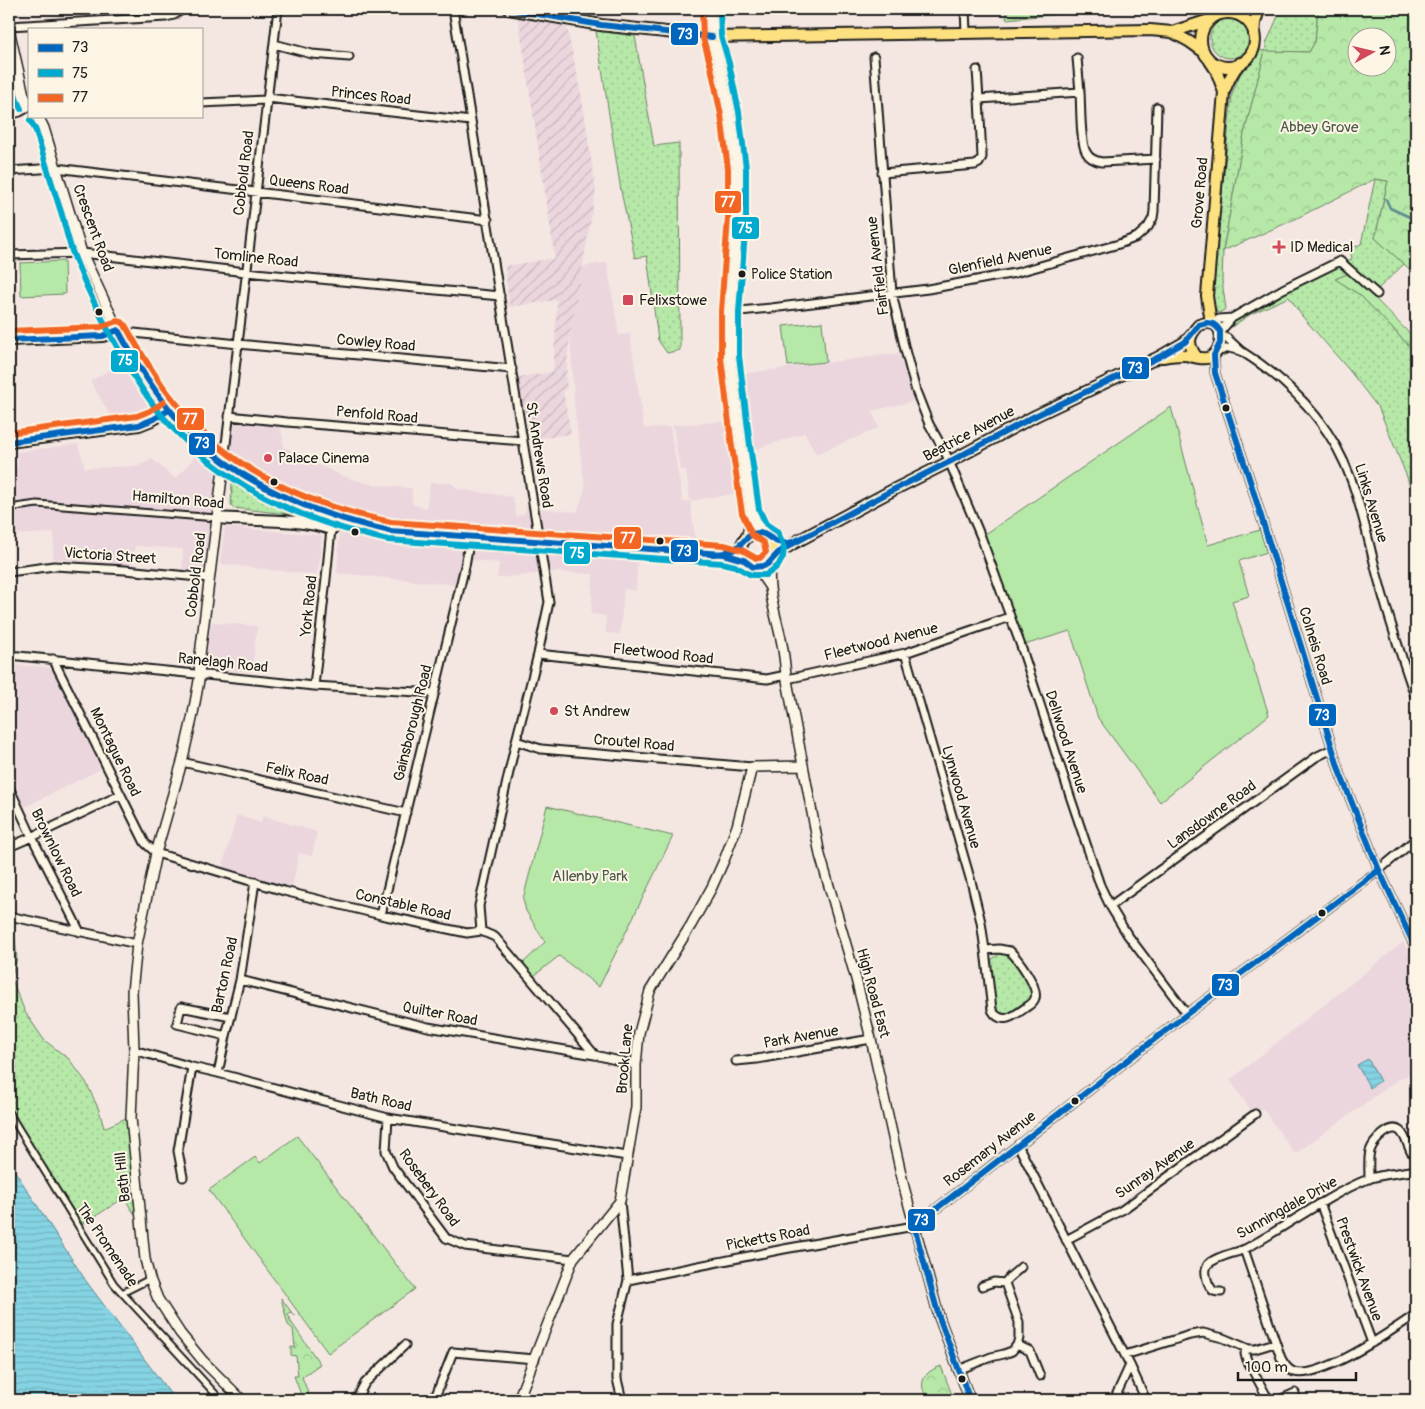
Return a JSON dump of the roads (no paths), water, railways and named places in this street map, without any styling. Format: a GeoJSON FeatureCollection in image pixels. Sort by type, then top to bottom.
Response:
{"type":"FeatureCollection","features":[{"type":"Feature","properties":{"kind":"main road"},"geometry":{"type":"LineString","coordinates":[[508,9],[601,25],[712,37],[1150,30],[1172,32],[1190,42],[1219,65],[1224,66],[1240,64],[1252,51],[1255,23],[1259,9]]}},
{"type":"Feature","properties":{"kind":"main road"},"geometry":{"type":"LineString","coordinates":[[1172,32],[1217,15],[1230,13],[1244,18],[1254,35]]}},
{"type":"Feature","properties":{"kind":"main road"},"geometry":{"type":"LineString","coordinates":[[1207,56],[1201,42],[1202,32],[1207,23],[1217,15]]}},
{"type":"Feature","properties":{"kind":"main road","name":"Grove Road"},"geometry":{"type":"LineString","coordinates":[[1207,56],[1216,70],[1224,92]]}},
{"type":"Feature","properties":{"kind":"main road","name":"Grove Road"},"geometry":{"type":"LineString","coordinates":[[1194,332],[1207,296],[1224,92],[1229,78],[1240,64]]}},
{"type":"Feature","properties":{"kind":"main road","name":"Grove Road"},"geometry":{"type":"LineString","coordinates":[[1207,296],[1216,328]]}},
{"type":"Feature","properties":{"kind":"main road"},"geometry":{"type":"LineString","coordinates":[[1201,324],[1216,328],[1219,348],[1215,353],[1208,358],[1198,357],[1190,348],[1194,332],[1201,324]]}},
{"type":"Feature","properties":{"kind":"main road","name":"Beatrice Avenue"},"geometry":{"type":"LineString","coordinates":[[772,559],[794,542],[1035,416],[1160,357],[1185,342],[1194,332]]}},
{"type":"Feature","properties":{"kind":"main road"},"geometry":{"type":"LineString","coordinates":[[9,340],[103,336],[120,333]]}},
{"type":"Feature","properties":{"kind":"main road","name":"Crescent Road"},"geometry":{"type":"LineString","coordinates":[[120,333],[137,363],[169,410],[193,435],[224,460]]}},
{"type":"Feature","properties":{"kind":"main road","name":"Beatrice Avenue"},"geometry":{"type":"LineString","coordinates":[[1160,357],[1181,355],[1198,357]]}},
{"type":"Feature","properties":{"kind":"main road"},"geometry":{"type":"LineString","coordinates":[[9,442],[139,425],[169,410]]}},
{"type":"Feature","properties":{"kind":"main road"},"geometry":{"type":"LineString","coordinates":[[224,460],[279,496],[339,519],[364,526],[390,531],[723,554],[744,560]]}},
{"type":"Feature","properties":{"kind":"main road","name":"Hamilton Road"},"geometry":{"type":"LineString","coordinates":[[217,518],[316,524],[330,529]]}},
{"type":"Feature","properties":{"kind":"main road"},"geometry":{"type":"LineString","coordinates":[[330,529],[336,526],[339,519]]}},
{"type":"Feature","properties":{"kind":"main road"},"geometry":{"type":"LineString","coordinates":[[723,554],[754,533],[782,542],[794,542]]}},
{"type":"Feature","properties":{"kind":"main road"},"geometry":{"type":"LineString","coordinates":[[744,540],[740,549],[744,560],[753,567],[759,568],[772,559],[775,548],[767,536]]}},
{"type":"Feature","properties":{"kind":"street"},"geometry":{"type":"LineString","coordinates":[[28,104],[24,95],[9,27],[166,17],[183,9]]}},
{"type":"Feature","properties":{"kind":"street","name":"Cobbold Road"},"geometry":{"type":"LineString","coordinates":[[134,1050],[132,992],[137,944],[156,853],[182,762],[200,674],[199,663],[278,9]]}},
{"type":"Feature","properties":{"kind":"street","name":"St Andrews Road"},"geometry":{"type":"LineString","coordinates":[[453,9],[540,542],[548,602],[538,654],[516,741],[479,906],[481,931]]}},
{"type":"Feature","properties":{"kind":"street"},"geometry":{"type":"LineString","coordinates":[[711,9],[712,37],[730,114],[737,168],[737,218],[730,312],[730,357],[741,446],[752,511],[758,527],[767,536]]}},
{"type":"Feature","properties":{"kind":"street"},"geometry":{"type":"LineString","coordinates":[[965,9],[966,32]]}},
{"type":"Feature","properties":{"kind":"street"},"geometry":{"type":"LineString","coordinates":[[274,44],[312,54],[349,57]]}},
{"type":"Feature","properties":{"kind":"street","name":"Fairfield Avenue"},"geometry":{"type":"LineString","coordinates":[[874,57],[892,293],[916,391],[929,424],[949,462]]}},
{"type":"Feature","properties":{"kind":"street"},"geometry":{"type":"LineString","coordinates":[[1077,58],[1084,147],[1090,157],[1102,162],[1156,159]]}},
{"type":"Feature","properties":{"kind":"street"},"geometry":{"type":"LineString","coordinates":[[882,173],[975,166],[979,163],[982,153],[977,70]]}},
{"type":"Feature","properties":{"kind":"street"},"geometry":{"type":"LineString","coordinates":[[979,99],[1080,92]]}},
{"type":"Feature","properties":{"kind":"street","name":"Princes Road"},"geometry":{"type":"LineString","coordinates":[[202,103],[267,99],[471,121]]}},
{"type":"Feature","properties":{"kind":"street"},"geometry":{"type":"LineString","coordinates":[[9,114],[20,112],[28,107]]}},
{"type":"Feature","properties":{"kind":"street","name":"Glenfield Avenue"},"geometry":{"type":"LineString","coordinates":[[730,312],[892,293],[1015,273],[1120,244],[1137,237],[1148,227],[1154,215],[1157,107]]}},
{"type":"Feature","properties":{"kind":"street","name":"Crescent Road"},"geometry":{"type":"LineString","coordinates":[[39,118],[44,128],[82,253],[120,333]]}},
{"type":"Feature","properties":{"kind":"street","name":"Queens Road"},"geometry":{"type":"LineString","coordinates":[[9,171],[56,168],[488,220]]}},
{"type":"Feature","properties":{"kind":"street","name":"Tomline Road"},"geometry":{"type":"LineString","coordinates":[[9,255],[82,253],[246,272],[500,296]]}},
{"type":"Feature","properties":{"kind":"street"},"geometry":{"type":"LineString","coordinates":[[1216,328],[1283,289],[1340,261],[1377,294]]}},
{"type":"Feature","properties":{"kind":"street"},"geometry":{"type":"LineString","coordinates":[[1216,328],[1219,319],[1232,318]]}},
{"type":"Feature","properties":{"kind":"street","name":"Links Avenue"},"geometry":{"type":"LineString","coordinates":[[1216,328],[1242,351],[1294,391],[1322,424],[1341,456],[1359,503],[1381,587],[1404,665],[1416,698]]}},
{"type":"Feature","properties":{"kind":"street","name":"Cowley Road"},"geometry":{"type":"LineString","coordinates":[[120,333],[512,369]]}},
{"type":"Feature","properties":{"kind":"street"},"geometry":{"type":"LineString","coordinates":[[1215,353],[1229,348],[1242,351]]}},
{"type":"Feature","properties":{"kind":"street","name":"Colneis Road"},"geometry":{"type":"LineString","coordinates":[[1215,353],[1215,373],[1332,749],[1348,795],[1379,870],[1416,949]]}},
{"type":"Feature","properties":{"kind":"street","name":"Colneis Road"},"geometry":{"type":"LineString","coordinates":[[1198,357],[1205,360],[1215,373]]}},
{"type":"Feature","properties":{"kind":"street","name":"Penfold Road"},"geometry":{"type":"LineString","coordinates":[[229,416],[523,441]]}},
{"type":"Feature","properties":{"kind":"street","name":"Dellwood Avenue"},"geometry":{"type":"LineString","coordinates":[[949,462],[981,537],[1021,646],[1092,861],[1110,906],[1132,940],[1187,1014]]}},
{"type":"Feature","properties":{"kind":"street","name":"Hamilton Road"},"geometry":{"type":"LineString","coordinates":[[9,508],[38,504],[217,518]]}},
{"type":"Feature","properties":{"kind":"street"},"geometry":{"type":"LineString","coordinates":[[744,540],[749,530],[749,516],[752,511]]}},
{"type":"Feature","properties":{"kind":"street","name":"York Road"},"geometry":{"type":"LineString","coordinates":[[314,686],[330,529]]}},
{"type":"Feature","properties":{"kind":"street","name":"Gainsborough Road"},"geometry":{"type":"LineString","coordinates":[[381,916],[465,566],[470,537]]}},
{"type":"Feature","properties":{"kind":"street","name":"High Road East"},"geometry":{"type":"LineString","coordinates":[[772,559],[769,568],[769,587],[782,646],[786,678],[820,855],[856,979],[904,1187],[939,1317],[970,1400]]}},
{"type":"Feature","properties":{"kind":"street","name":"Victoria Street"},"geometry":{"type":"LineString","coordinates":[[9,572],[54,566],[209,578]]}},
{"type":"Feature","properties":{"kind":"street","name":"High Road East"},"geometry":{"type":"LineString","coordinates":[[753,567],[760,573],[769,587]]}},
{"type":"Feature","properties":{"kind":"street","name":"Fleetwood Avenue"},"geometry":{"type":"LineString","coordinates":[[786,678],[905,653],[1010,618]]}},
{"type":"Feature","properties":{"kind":"street","name":"Lynwood Avenue"},"geometry":{"type":"LineString","coordinates":[[905,653],[972,885],[985,950],[992,1010],[999,1018],[1011,1017],[1032,1002],[1036,996],[1035,989],[1030,978],[1010,951],[985,950]]}},
{"type":"Feature","properties":{"kind":"street","name":"Fleetwood Road"},"geometry":{"type":"LineString","coordinates":[[538,654],[766,678],[786,678]]}},
{"type":"Feature","properties":{"kind":"street","name":"Ranelagh Road"},"geometry":{"type":"LineString","coordinates":[[9,655],[314,686],[435,693]]}},
{"type":"Feature","properties":{"kind":"street","name":"Montague Road"},"geometry":{"type":"LineString","coordinates":[[53,659],[144,844],[156,853]]}},
{"type":"Feature","properties":{"kind":"street","name":"Croutel Road"},"geometry":{"type":"LineString","coordinates":[[516,741],[541,749],[752,767]]}},
{"type":"Feature","properties":{"kind":"street","name":"Lansdowne Road"},"geometry":{"type":"LineString","coordinates":[[1110,906],[1316,757],[1332,749]]}},
{"type":"Feature","properties":{"kind":"street","name":"Felix Road"},"geometry":{"type":"LineString","coordinates":[[182,762],[406,812]]}},
{"type":"Feature","properties":{"kind":"street"},"geometry":{"type":"LineString","coordinates":[[752,767],[803,766]]}},
{"type":"Feature","properties":{"kind":"street","name":"Brook Lane"},"geometry":{"type":"LineString","coordinates":[[620,1201],[626,1156],[636,1107],[636,1065],[639,1032],[650,990],[691,926],[725,858],[738,826],[752,767]]}},
{"type":"Feature","properties":{"kind":"street","name":"Brownlow Road"},"geometry":{"type":"LineString","coordinates":[[9,787],[80,932]]}},
{"type":"Feature","properties":{"kind":"street"},"geometry":{"type":"LineString","coordinates":[[9,847],[120,795]]}},
{"type":"Feature","properties":{"kind":"street","name":"Rosemary Avenue"},"geometry":{"type":"LineString","coordinates":[[914,1226],[1187,1014],[1379,870],[1416,840]]}},
{"type":"Feature","properties":{"kind":"street","name":"Constable Road"},"geometry":{"type":"LineString","coordinates":[[156,853],[381,916],[466,933],[481,931]]}},
{"type":"Feature","properties":{"kind":"street","name":"Barton Road"},"geometry":{"type":"LineString","coordinates":[[218,1073],[240,980],[255,882]]}},
{"type":"Feature","properties":{"kind":"street"},"geometry":{"type":"LineString","coordinates":[[9,916],[137,944]]}},
{"type":"Feature","properties":{"kind":"street"},"geometry":{"type":"LineString","coordinates":[[481,931],[495,937],[595,1055]]}},
{"type":"Feature","properties":{"kind":"street","name":"Quilter Road"},"geometry":{"type":"LineString","coordinates":[[240,980],[428,1027],[595,1055],[636,1065]]}},
{"type":"Feature","properties":{"kind":"street"},"geometry":{"type":"LineString","coordinates":[[226,1036],[178,1024],[181,1007],[230,1017]]}},
{"type":"Feature","properties":{"kind":"street","name":"Park Avenue"},"geometry":{"type":"LineString","coordinates":[[736,1061],[871,1039]]}},
{"type":"Feature","properties":{"kind":"street","name":"Bath Road"},"geometry":{"type":"LineString","coordinates":[[134,1050],[192,1068],[218,1073],[388,1118],[626,1156]]}},
{"type":"Feature","properties":{"kind":"street","name":"Bath Hill"},"geometry":{"type":"LineString","coordinates":[[134,1050],[131,1118],[145,1259],[150,1279],[158,1299],[180,1333],[203,1361],[242,1400]]}},
{"type":"Feature","properties":{"kind":"street"},"geometry":{"type":"LineString","coordinates":[[183,1177],[178,1151],[192,1068]]}},
{"type":"Feature","properties":{"kind":"street","name":"The Promenade"},"geometry":{"type":"LineString","coordinates":[[9,1113],[114,1284],[222,1400]]}},
{"type":"Feature","properties":{"kind":"street","name":"Sunray Avenue"},"geometry":{"type":"LineString","coordinates":[[1066,1240],[1122,1210],[1255,1114]]}},
{"type":"Feature","properties":{"kind":"street","name":"Rosebery Road"},"geometry":{"type":"LineString","coordinates":[[388,1118],[386,1151],[393,1167],[446,1238],[465,1246],[573,1259]]}},
{"type":"Feature","properties":{"kind":"street"},"geometry":{"type":"LineString","coordinates":[[1369,1179],[1370,1151],[1376,1140],[1388,1131],[1396,1129],[1401,1132],[1411,1152]]}},
{"type":"Feature","properties":{"kind":"street"},"geometry":{"type":"LineString","coordinates":[[1018,1144],[1146,1400]]}},
{"type":"Feature","properties":{"kind":"street","name":"Sunningdale Drive"},"geometry":{"type":"LineString","coordinates":[[1221,1292],[1214,1292],[1209,1286],[1206,1271],[1207,1266],[1213,1261],[1244,1249],[1320,1203],[1369,1179],[1416,1170]]}},
{"type":"Feature","properties":{"kind":"street"},"geometry":{"type":"LineString","coordinates":[[518,1400],[573,1259],[620,1201]]}},
{"type":"Feature","properties":{"kind":"street"},"geometry":{"type":"LineString","coordinates":[[620,1201],[628,1280],[617,1324],[617,1379],[622,1400]]}},
{"type":"Feature","properties":{"kind":"street","name":"Prestwick Avenue"},"geometry":{"type":"LineString","coordinates":[[1320,1203],[1372,1343]]}},
{"type":"Feature","properties":{"kind":"street","name":"Picketts Road"},"geometry":{"type":"LineString","coordinates":[[628,1280],[784,1248],[914,1226]]}},
{"type":"Feature","properties":{"kind":"street"},"geometry":{"type":"LineString","coordinates":[[1244,1249],[1281,1358],[1285,1365],[1292,1370],[1301,1372],[1318,1370],[1372,1343],[1416,1314]]}},
{"type":"Feature","properties":{"kind":"street"},"geometry":{"type":"LineString","coordinates":[[958,1370],[1004,1354],[1017,1345],[1019,1322],[1005,1284],[1007,1279],[1021,1267]]}},
{"type":"Feature","properties":{"kind":"street"},"geometry":{"type":"LineString","coordinates":[[122,1293],[150,1279]]}},
{"type":"Feature","properties":{"kind":"street"},"geometry":{"type":"LineString","coordinates":[[982,1286],[994,1282],[1005,1284]]}},
{"type":"Feature","properties":{"kind":"street"},"geometry":{"type":"LineString","coordinates":[[1125,1355],[1190,1335],[1203,1333],[1223,1338],[1246,1348],[1255,1349],[1276,1342]]}},
{"type":"Feature","properties":{"kind":"street"},"geometry":{"type":"LineString","coordinates":[[356,1400],[365,1383],[405,1345]]}},
{"type":"Feature","properties":{"kind":"street"},"geometry":{"type":"LineString","coordinates":[[1017,1345],[1030,1352],[1040,1376]]}},
{"type":"Feature","properties":{"kind":"street"},"geometry":{"type":"LineString","coordinates":[[1246,1348],[1247,1360],[1266,1395],[1277,1400],[1294,1393]]}},
{"type":"Feature","properties":{"kind":"street"},"geometry":{"type":"LineString","coordinates":[[434,1400],[453,1352],[534,1359]]}},
{"type":"Feature","properties":{"kind":"street"},"geometry":{"type":"LineString","coordinates":[[1114,1400],[1130,1365]]}},
{"type":"Feature","properties":{"kind":"water"},"geometry":{"type":"Polygon","coordinates":[[[1368,1059],[1380,1081],[1370,1088],[1357,1065],[1368,1059]]]}},
{"type":"Feature","properties":{"kind":"water"},"geometry":{"type":"Polygon","coordinates":[[[9,1162],[86,1281],[175,1400],[9,1400],[9,1162]]]}},
{"type":"Feature","properties":{"kind":"waterway"},"geometry":{"type":"LineString","coordinates":[[1386,199],[1390,208],[1416,220]]}},
{"type":"Feature","properties":{"kind":"place","name":"ID Medical"},"geometry":{"type":"Point","coordinates":[1279,247]}},
{"type":"Feature","properties":{"kind":"place","name":"Police Station"},"geometry":{"type":"Point","coordinates":[742,274]}},
{"type":"Feature","properties":{"kind":"place","name":"Felixstowe"},"geometry":{"type":"Point","coordinates":[628,300]}},
{"type":"Feature","properties":{"kind":"place","name":"Palace Cinema"},"geometry":{"type":"Point","coordinates":[268,458]}},
{"type":"Feature","properties":{"kind":"place","name":"St Andrew"},"geometry":{"type":"Point","coordinates":[554,711]}},
{"type":"Feature","properties":{"kind":"park label","name":"Abbey Grove"},"geometry":{"type":"Point","coordinates":[1319,127]}},
{"type":"Feature","properties":{"kind":"park label","name":"Allenby Park"},"geometry":{"type":"Point","coordinates":[590,876]}}]}
